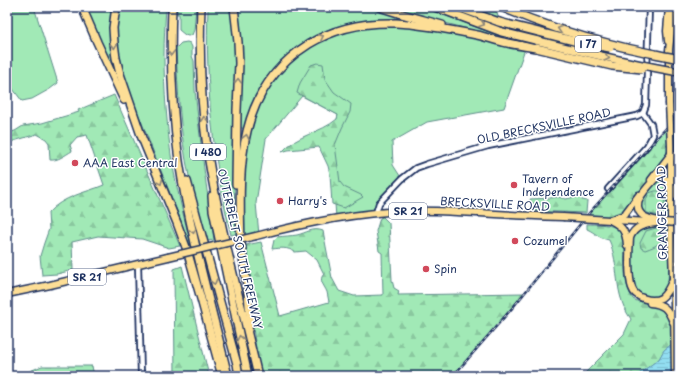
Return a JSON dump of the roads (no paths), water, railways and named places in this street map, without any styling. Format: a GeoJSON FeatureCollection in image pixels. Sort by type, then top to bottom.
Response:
{"type":"FeatureCollection","features":[{"type":"Feature","properties":{"kind":"highway"},"geometry":{"type":"LineString","coordinates":[[82,7],[142,138]]}},
{"type":"Feature","properties":{"kind":"highway"},"geometry":{"type":"LineString","coordinates":[[116,7],[113,28],[114,43],[116,58],[125,91],[142,138],[187,250],[222,376]]}},
{"type":"Feature","properties":{"kind":"highway","name":"I 480"},"geometry":{"type":"LineString","coordinates":[[172,7],[172,100],[179,160],[208,297],[228,376]]}},
{"type":"Feature","properties":{"kind":"highway","name":"OUTERBELT SOUTH FREEWAY"},"geometry":{"type":"LineString","coordinates":[[200,7],[201,96],[206,138],[230,260],[258,376]]}},
{"type":"Feature","properties":{"kind":"highway"},"geometry":{"type":"LineString","coordinates":[[234,7],[239,56],[236,163],[237,206],[238,228],[250,318],[248,334]]}},
{"type":"Feature","properties":{"kind":"highway"},"geometry":{"type":"LineString","coordinates":[[379,7],[503,42],[536,48],[612,66],[679,73]]}},
{"type":"Feature","properties":{"kind":"highway","name":"I 77"},"geometry":{"type":"LineString","coordinates":[[435,7],[502,32],[600,56],[679,73]]}},
{"type":"Feature","properties":{"kind":"highway","name":"I 77"},"geometry":{"type":"LineString","coordinates":[[457,7],[499,22],[582,43],[679,60]]}},
{"type":"Feature","properties":{"kind":"highway"},"geometry":{"type":"LineString","coordinates":[[501,7],[533,20],[581,36],[679,60]]}},
{"type":"Feature","properties":{"kind":"highway"},"geometry":{"type":"LineString","coordinates":[[241,246],[240,207],[245,137],[257,101],[268,83],[283,64],[317,39],[351,26],[381,23],[406,24],[478,35]]}},
{"type":"Feature","properties":{"kind":"highway"},"geometry":{"type":"LineString","coordinates":[[172,100],[188,188],[237,364],[239,376]]}},
{"type":"Feature","properties":{"kind":"highway"},"geometry":{"type":"LineString","coordinates":[[212,174],[213,210],[248,376]]}},
{"type":"Feature","properties":{"kind":"main road","name":"GRANGER ROAD"},"geometry":{"type":"LineString","coordinates":[[668,7],[667,31],[669,50],[675,376]]}},
{"type":"Feature","properties":{"kind":"main road","name":"GRANGER ROAD"},"geometry":{"type":"LineString","coordinates":[[669,50],[674,7]]}},
{"type":"Feature","properties":{"kind":"main road"},"geometry":{"type":"LineString","coordinates":[[610,220],[624,215],[671,153],[679,160]]}},
{"type":"Feature","properties":{"kind":"main road"},"geometry":{"type":"LineString","coordinates":[[662,222],[646,217],[642,214],[638,206],[639,199],[654,180],[661,177],[665,178],[668,182],[671,203]]}},
{"type":"Feature","properties":{"kind":"main road"},"geometry":{"type":"LineString","coordinates":[[671,203],[679,182]]}},
{"type":"Feature","properties":{"kind":"main road","name":"BRECKSVILLE ROAD"},"geometry":{"type":"LineString","coordinates":[[7,294],[327,220],[376,213],[405,211],[450,211],[679,223]]}},
{"type":"Feature","properties":{"kind":"main road"},"geometry":{"type":"LineString","coordinates":[[610,220],[621,226],[626,236],[627,283],[630,292],[639,301],[655,303],[662,306],[669,312],[674,325]]}},
{"type":"Feature","properties":{"kind":"main road"},"geometry":{"type":"LineString","coordinates":[[662,222],[642,226],[632,232],[629,251],[630,281],[635,294],[641,298],[655,300],[661,298],[667,292],[673,278]]}},
{"type":"Feature","properties":{"kind":"main road"},"geometry":{"type":"LineString","coordinates":[[673,278],[679,293]]}},
{"type":"Feature","properties":{"kind":"main road"},"geometry":{"type":"LineString","coordinates":[[674,325],[679,312]]}},
{"type":"Feature","properties":{"kind":"street"},"geometry":{"type":"LineString","coordinates":[[608,190],[647,146],[653,135],[651,124],[643,113],[646,105],[649,7]]}},
{"type":"Feature","properties":{"kind":"street","name":"OLD BRECKSVILLE ROAD"},"geometry":{"type":"LineString","coordinates":[[376,213],[378,203],[416,168],[488,146],[637,116],[643,113]]}},
{"type":"Feature","properties":{"kind":"street"},"geometry":{"type":"LineString","coordinates":[[138,264],[141,376]]}},
{"type":"Feature","properties":{"kind":"water"},"geometry":{"type":"Polygon","coordinates":[[[679,339],[679,376],[636,376],[659,359],[664,350],[679,339]]]}},
{"type":"Feature","properties":{"kind":"railway"},"geometry":{"type":"LineString","coordinates":[[453,376],[514,306],[590,212],[679,114]]}},
{"type":"Feature","properties":{"kind":"place","name":"AAA East Central"},"geometry":{"type":"Point","coordinates":[75,163]}},
{"type":"Feature","properties":{"kind":"place","name":"Tavern of Independence"},"geometry":{"type":"Point","coordinates":[514,185]}},
{"type":"Feature","properties":{"kind":"place","name":"Harry's"},"geometry":{"type":"Point","coordinates":[280,201]}},
{"type":"Feature","properties":{"kind":"place","name":"Cozumel"},"geometry":{"type":"Point","coordinates":[515,241]}},
{"type":"Feature","properties":{"kind":"place","name":"Spin"},"geometry":{"type":"Point","coordinates":[426,269]}}]}
